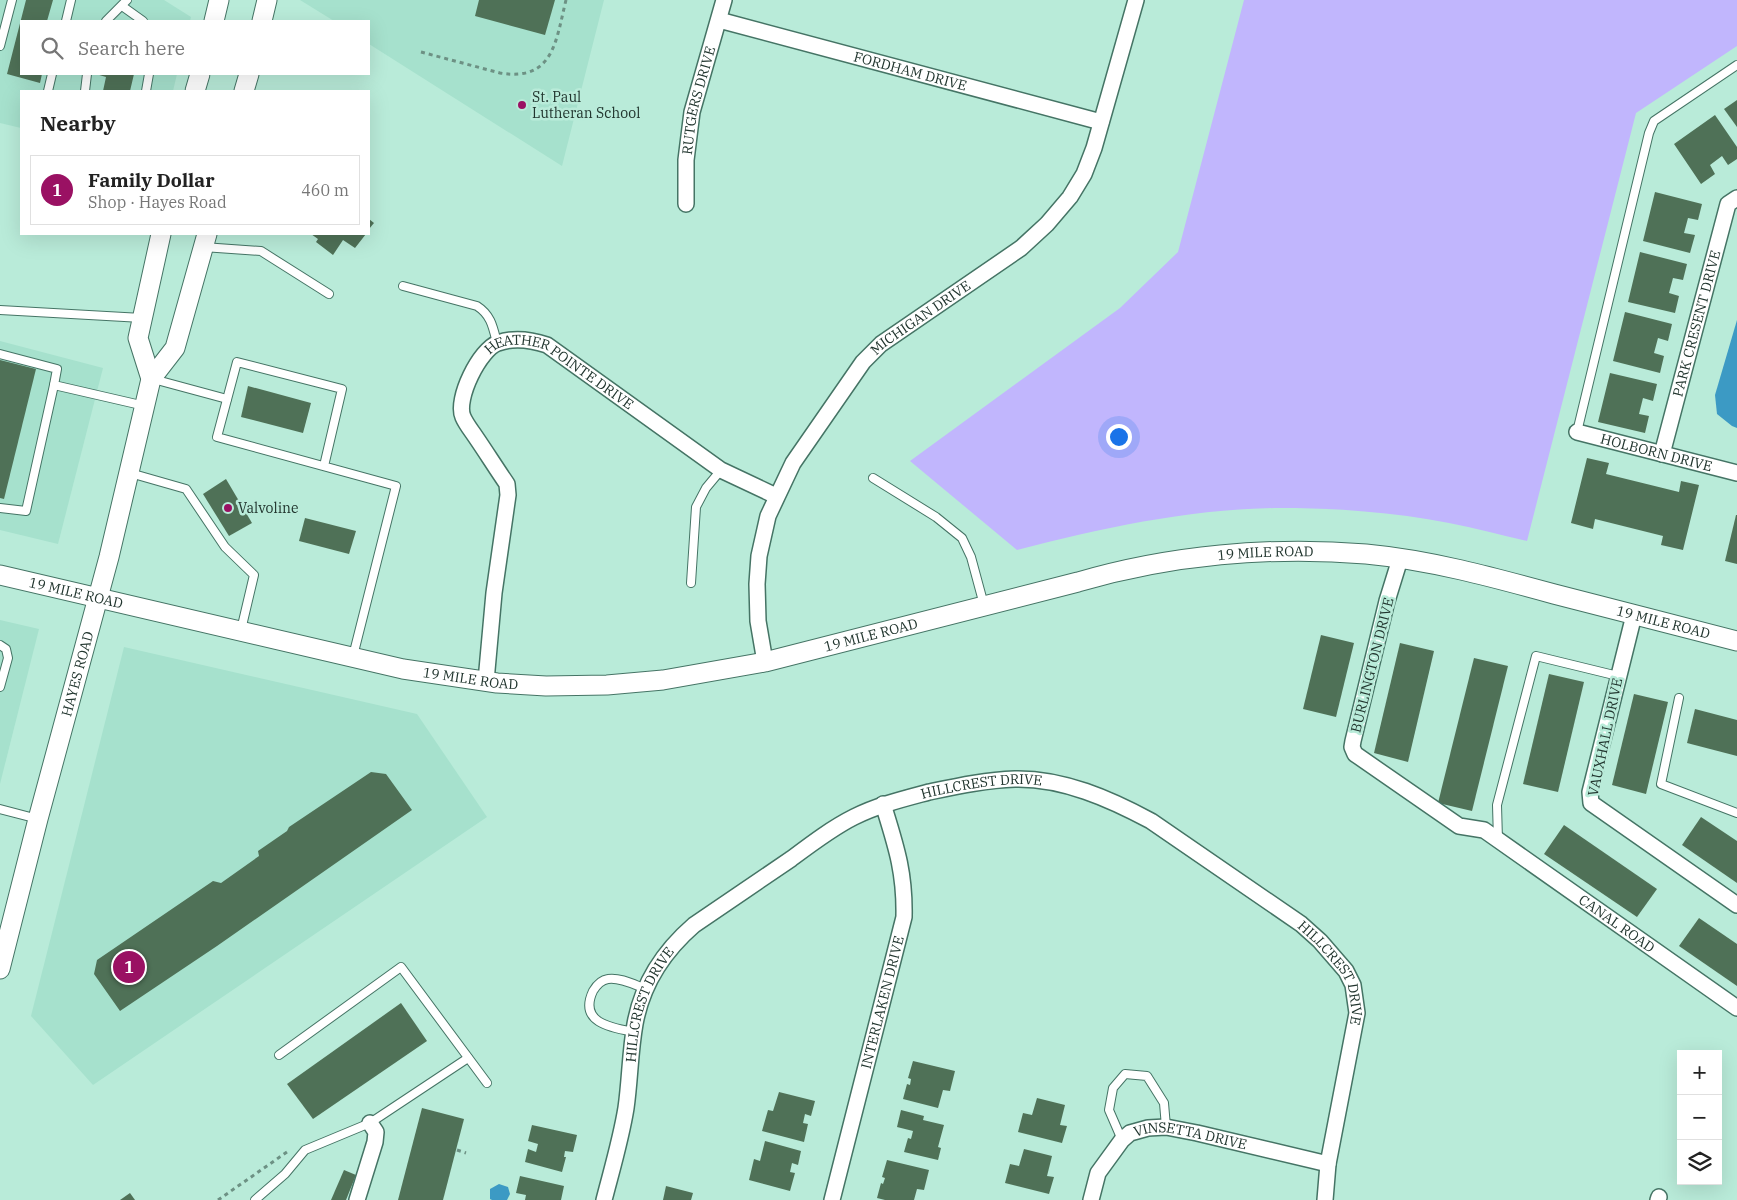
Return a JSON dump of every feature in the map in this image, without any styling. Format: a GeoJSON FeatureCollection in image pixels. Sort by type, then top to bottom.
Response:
{"type":"FeatureCollection","features":[{"type":"Feature","properties":{"kind":"street"},"geometry":{"type":"LineString","coordinates":[[214,20],[219,0]]}},
{"type":"Feature","properties":{"kind":"street"},"geometry":{"type":"LineString","coordinates":[[262,20],[267,0]]}},
{"type":"Feature","properties":{"kind":"street","name":"RUTGERS DRIVE"},"geometry":{"type":"LineString","coordinates":[[686,204],[686,160],[692,112],[724,0]]}},
{"type":"Feature","properties":{"kind":"street","name":"MICHIGAN DRIVE"},"geometry":{"type":"LineString","coordinates":[[765,662],[758,621],[757,571],[768,516],[793,463],[844,388],[863,362],[875,350],[1021,248],[1047,224],[1070,197],[1084,174],[1094,148],[1136,0]]}},
{"type":"Feature","properties":{"kind":"street","name":"FORDHAM DRIVE"},"geometry":{"type":"LineString","coordinates":[[719,20],[1101,122]]}},
{"type":"Feature","properties":{"kind":"street"},"geometry":{"type":"LineString","coordinates":[[195,90],[200,75]]}},
{"type":"Feature","properties":{"kind":"street"},"geometry":{"type":"LineString","coordinates":[[244,90],[249,75]]}},
{"type":"Feature","properties":{"kind":"street","name":"PARK CRESENT DRIVE"},"geometry":{"type":"LineString","coordinates":[[1662,454],[1728,204],[1737,198]]}},
{"type":"Feature","properties":{"kind":"street","name":"HAYES ROAD"},"geometry":{"type":"LineString","coordinates":[[151,379],[138,338],[161,235]]}},
{"type":"Feature","properties":{"kind":"street","name":"HAYES ROAD"},"geometry":{"type":"LineString","coordinates":[[0,968],[130,474],[151,379],[175,348],[205,241]]}},
{"type":"Feature","properties":{"kind":"street","name":"HEATHER POINTE DRIVE"},"geometry":{"type":"LineString","coordinates":[[486,681],[494,594],[508,496],[507,484],[462,416],[460,402],[465,387],[479,360],[497,343],[518,340],[537,341],[547,345],[721,470],[776,496]]}},
{"type":"Feature","properties":{"kind":"street","name":"HOLBORN DRIVE"},"geometry":{"type":"LineString","coordinates":[[1576,432],[1737,473]]}},
{"type":"Feature","properties":{"kind":"street","name":"19 MILE ROAD"},"geometry":{"type":"LineString","coordinates":[[0,575],[403,669],[486,681],[546,686],[607,685],[663,680],[765,662],[1078,582],[1114,571],[1215,556],[1270,552],[1366,554],[1460,569],[1737,640]]}},
{"type":"Feature","properties":{"kind":"street","name":"BURLINGTON DRIVE"},"geometry":{"type":"LineString","coordinates":[[1400,558],[1352,747],[1359,757],[1460,826],[1484,830],[1498,840]]}},
{"type":"Feature","properties":{"kind":"street","name":"VAUXHALL DRIVE"},"geometry":{"type":"LineString","coordinates":[[1634,614],[1590,792],[1591,803],[1737,905]]}},
{"type":"Feature","properties":{"kind":"street","name":"HILLCREST DRIVE"},"geometry":{"type":"LineString","coordinates":[[604,1200],[626,1107],[638,1010],[646,988],[666,955],[694,925],[853,817],[883,804],[965,784],[1016,779],[1036,780],[1082,790],[1127,808],[1151,821],[1301,924],[1320,941],[1346,971],[1353,985],[1357,1013],[1328,1164],[1325,1200]]}},
{"type":"Feature","properties":{"kind":"street","name":"INTERLAKEN DRIVE"},"geometry":{"type":"LineString","coordinates":[[832,1200],[904,917],[902,870],[899,854],[883,804]]}},
{"type":"Feature","properties":{"kind":"street","name":"CANAL ROAD"},"geometry":{"type":"LineString","coordinates":[[1498,840],[1737,1008]]}},
{"type":"Feature","properties":{"kind":"street"},"geometry":{"type":"LineString","coordinates":[[357,1200],[375,1142],[376,1132],[370,1123]]}},
{"type":"Feature","properties":{"kind":"street","name":"VINSETTA DRIVE"},"geometry":{"type":"LineString","coordinates":[[1092,1200],[1098,1173],[1122,1140],[1130,1133],[1148,1128],[1166,1127],[1197,1133],[1328,1164]]}},
{"type":"Feature","properties":{"kind":"lane"},"geometry":{"type":"LineString","coordinates":[[0,46],[12,0]]}},
{"type":"Feature","properties":{"kind":"lane"},"geometry":{"type":"LineString","coordinates":[[66,20],[72,0]]}},
{"type":"Feature","properties":{"kind":"lane"},"geometry":{"type":"LineString","coordinates":[[107,20],[124,3],[142,20]]}},
{"type":"Feature","properties":{"kind":"lane"},"geometry":{"type":"LineString","coordinates":[[1576,432],[1649,133],[1654,121],[1737,64]]}},
{"type":"Feature","properties":{"kind":"lane"},"geometry":{"type":"LineString","coordinates":[[48,90],[52,75]]}},
{"type":"Feature","properties":{"kind":"lane"},"geometry":{"type":"LineString","coordinates":[[85,90],[87,75]]}},
{"type":"Feature","properties":{"kind":"lane"},"geometry":{"type":"LineString","coordinates":[[146,90],[149,75]]}},
{"type":"Feature","properties":{"kind":"lane"},"geometry":{"type":"LineString","coordinates":[[205,241],[262,251],[329,294]]}},
{"type":"Feature","properties":{"kind":"lane"},"geometry":{"type":"LineString","coordinates":[[403,286],[477,306],[486,312],[492,321],[497,343]]}},
{"type":"Feature","properties":{"kind":"lane"},"geometry":{"type":"LineString","coordinates":[[0,310],[142,318]]}},
{"type":"Feature","properties":{"kind":"lane"},"geometry":{"type":"LineString","coordinates":[[0,354],[57,369],[26,512],[0,508]]}},
{"type":"Feature","properties":{"kind":"lane"},"geometry":{"type":"LineString","coordinates":[[324,466],[342,389],[237,362],[217,437],[396,486],[352,658]]}},
{"type":"Feature","properties":{"kind":"lane"},"geometry":{"type":"LineString","coordinates":[[151,379],[227,400]]}},
{"type":"Feature","properties":{"kind":"lane"},"geometry":{"type":"LineString","coordinates":[[54,385],[146,406]]}},
{"type":"Feature","properties":{"kind":"lane"},"geometry":{"type":"LineString","coordinates":[[691,583],[696,507],[706,488],[721,470]]}},
{"type":"Feature","properties":{"kind":"lane"},"geometry":{"type":"LineString","coordinates":[[130,474],[186,489],[225,547],[254,575],[240,632]]}},
{"type":"Feature","properties":{"kind":"lane"},"geometry":{"type":"LineString","coordinates":[[873,478],[936,517],[962,538],[971,557],[984,605]]}},
{"type":"Feature","properties":{"kind":"lane"},"geometry":{"type":"LineString","coordinates":[[0,645],[6,649],[8,658],[0,687]]}},
{"type":"Feature","properties":{"kind":"lane"},"geometry":{"type":"LineString","coordinates":[[1498,840],[1497,805],[1536,656],[1618,676]]}},
{"type":"Feature","properties":{"kind":"lane"},"geometry":{"type":"LineString","coordinates":[[1679,698],[1661,784],[1737,813]]}},
{"type":"Feature","properties":{"kind":"lane"},"geometry":{"type":"LineString","coordinates":[[0,809],[38,819]]}},
{"type":"Feature","properties":{"kind":"lane"},"geometry":{"type":"LineString","coordinates":[[279,1055],[401,966],[487,1083]]}},
{"type":"Feature","properties":{"kind":"lane"},"geometry":{"type":"LineString","coordinates":[[634,1032],[612,1028],[595,1019],[590,1013],[590,1000],[598,985],[608,979],[623,981],[646,988]]}},
{"type":"Feature","properties":{"kind":"lane"},"geometry":{"type":"LineString","coordinates":[[255,1200],[285,1174],[305,1150],[370,1123],[468,1058]]}},
{"type":"Feature","properties":{"kind":"lane"},"geometry":{"type":"LineString","coordinates":[[1122,1140],[1109,1110],[1113,1088],[1125,1074],[1147,1076],[1164,1103],[1166,1127]]}},
{"type":"Feature","properties":{"kind":"path"},"geometry":{"type":"LineString","coordinates":[[421,52],[500,74],[526,74],[538,68],[548,59],[555,45],[566,0]]}},
{"type":"Feature","properties":{"kind":"path"},"geometry":{"type":"LineString","coordinates":[[218,1200],[291,1149]]}},
{"type":"Feature","properties":{"kind":"path"},"geometry":{"type":"LineString","coordinates":[[458,1150],[466,1153]]}},
{"type":"Feature","properties":{"kind":"shaded area"},"geometry":{"type":"Polygon","coordinates":[[[0,0],[164,0],[191,17],[190,20],[20,20],[20,75],[177,75],[173,90],[20,90],[20,128],[0,123],[0,0]]]}},
{"type":"Feature","properties":{"kind":"shaded area","name":"St. Paul Lutheran School"},"geometry":{"type":"Polygon","coordinates":[[[300,0],[604,0],[562,166],[370,45],[370,20],[332,20],[300,0]]]}},
{"type":"Feature","properties":{"kind":"shaded area"},"geometry":{"type":"Polygon","coordinates":[[[1244,0],[1737,0],[1737,46],[1636,113],[1527,541],[1459,525],[1386,513],[1279,508],[1212,512],[1146,521],[1017,550],[910,461],[1120,308],[1178,252],[1244,0]]]}},
{"type":"Feature","properties":{"kind":"shaded area"},"geometry":{"type":"Polygon","coordinates":[[[0,341],[103,368],[58,544],[0,530],[0,341]]]}},
{"type":"Feature","properties":{"kind":"shaded area"},"geometry":{"type":"Polygon","coordinates":[[[0,620],[39,629],[0,784],[0,620]]]}},
{"type":"Feature","properties":{"kind":"shaded area"},"geometry":{"type":"Polygon","coordinates":[[[124,647],[417,714],[487,817],[93,1085],[31,1016],[124,647]]]}},
{"type":"Feature","properties":{"kind":"water"},"geometry":{"type":"Polygon","coordinates":[[[1737,320],[1737,428],[1717,414],[1715,395],[1737,320]]]}},
{"type":"Feature","properties":{"kind":"water"},"geometry":{"type":"Polygon","coordinates":[[[499,1184],[508,1187],[510,1194],[507,1200],[490,1199],[490,1189],[499,1184]]]}},
{"type":"Feature","properties":{"kind":"building"},"geometry":{"type":"Polygon","coordinates":[[[26,0],[53,0],[47,20],[21,20],[26,0]]]}},
{"type":"Feature","properties":{"kind":"building"},"geometry":{"type":"Polygon","coordinates":[[[479,0],[555,0],[545,35],[475,16],[479,0]]]}},
{"type":"Feature","properties":{"kind":"building"},"geometry":{"type":"Polygon","coordinates":[[[20,23],[20,75],[42,75],[40,83],[7,74],[20,23]]]}},
{"type":"Feature","properties":{"kind":"building"},"geometry":{"type":"Polygon","coordinates":[[[99,75],[134,75],[130,90],[103,90],[106,77],[99,75]]]}},
{"type":"Feature","properties":{"kind":"building"},"geometry":{"type":"Polygon","coordinates":[[[1737,100],[1737,127],[1724,109],[1737,100]]]}},
{"type":"Feature","properties":{"kind":"building"},"geometry":{"type":"Polygon","coordinates":[[[1715,115],[1737,147],[1737,159],[1728,165],[1722,156],[1710,165],[1715,174],[1701,184],[1674,144],[1715,115]]]}},
{"type":"Feature","properties":{"kind":"building"},"geometry":{"type":"Polygon","coordinates":[[[1655,192],[1702,204],[1698,220],[1688,218],[1684,233],[1695,235],[1690,253],[1643,241],[1655,192]]]}},
{"type":"Feature","properties":{"kind":"building"},"geometry":{"type":"Polygon","coordinates":[[[370,220],[374,223],[370,228],[370,220]]]}},
{"type":"Feature","properties":{"kind":"building"},"geometry":{"type":"Polygon","coordinates":[[[312,235],[365,235],[355,248],[343,240],[333,255],[316,242],[318,239],[312,235]]]}},
{"type":"Feature","properties":{"kind":"building"},"geometry":{"type":"Polygon","coordinates":[[[1640,252],[1687,264],[1683,280],[1673,278],[1669,293],[1679,296],[1675,313],[1628,302],[1640,252]]]}},
{"type":"Feature","properties":{"kind":"building"},"geometry":{"type":"Polygon","coordinates":[[[1625,312],[1672,324],[1668,341],[1658,338],[1654,353],[1664,356],[1660,373],[1613,361],[1625,312]]]}},
{"type":"Feature","properties":{"kind":"building"},"geometry":{"type":"Polygon","coordinates":[[[0,360],[36,369],[4,499],[0,498],[0,360]]]}},
{"type":"Feature","properties":{"kind":"building"},"geometry":{"type":"Polygon","coordinates":[[[1610,373],[1657,384],[1653,401],[1643,398],[1639,414],[1649,416],[1645,433],[1598,422],[1610,373]]]}},
{"type":"Feature","properties":{"kind":"building"},"geometry":{"type":"Polygon","coordinates":[[[248,386],[311,403],[303,433],[241,417],[248,386]]]}},
{"type":"Feature","properties":{"kind":"building"},"geometry":{"type":"Polygon","coordinates":[[[1587,458],[1609,463],[1606,474],[1679,492],[1681,481],[1699,485],[1683,550],[1661,545],[1663,536],[1595,519],[1593,529],[1571,523],[1587,458]]]}},
{"type":"Feature","properties":{"kind":"building","name":"Valvoline"},"geometry":{"type":"Polygon","coordinates":[[[226,479],[252,523],[229,536],[203,494],[226,479]]]}},
{"type":"Feature","properties":{"kind":"building"},"geometry":{"type":"Polygon","coordinates":[[[1737,515],[1737,564],[1725,561],[1737,515]]]}},
{"type":"Feature","properties":{"kind":"building"},"geometry":{"type":"Polygon","coordinates":[[[305,518],[356,531],[349,554],[299,541],[305,518]]]}},
{"type":"Feature","properties":{"kind":"building"},"geometry":{"type":"Polygon","coordinates":[[[1321,635],[1354,643],[1336,717],[1303,709],[1321,635]]]}},
{"type":"Feature","properties":{"kind":"building"},"geometry":{"type":"Polygon","coordinates":[[[1400,643],[1434,651],[1408,762],[1374,753],[1400,643]]]}},
{"type":"Feature","properties":{"kind":"building"},"geometry":{"type":"Polygon","coordinates":[[[1474,658],[1508,666],[1472,811],[1438,803],[1474,658]]]}},
{"type":"Feature","properties":{"kind":"building"},"geometry":{"type":"Polygon","coordinates":[[[1549,674],[1584,682],[1558,792],[1523,784],[1549,674]]]}},
{"type":"Feature","properties":{"kind":"building"},"geometry":{"type":"Polygon","coordinates":[[[1634,694],[1668,702],[1646,794],[1612,785],[1634,694]]]}},
{"type":"Feature","properties":{"kind":"building"},"geometry":{"type":"Polygon","coordinates":[[[1695,709],[1737,720],[1737,756],[1687,743],[1695,709]]]}},
{"type":"Feature","properties":{"kind":"building"},"geometry":{"type":"Polygon","coordinates":[[[371,772],[386,774],[412,810],[120,1011],[94,974],[97,960],[213,881],[221,883],[259,856],[258,851],[287,831],[289,827],[371,772]]]}},
{"type":"Feature","properties":{"kind":"building"},"geometry":{"type":"Polygon","coordinates":[[[1701,817],[1737,841],[1737,883],[1682,845],[1701,817]]]}},
{"type":"Feature","properties":{"kind":"building"},"geometry":{"type":"Polygon","coordinates":[[[1564,825],[1657,889],[1637,917],[1544,854],[1564,825]]]}},
{"type":"Feature","properties":{"kind":"building"},"geometry":{"type":"Polygon","coordinates":[[[1699,918],[1737,944],[1737,986],[1679,946],[1699,918]]]}},
{"type":"Feature","properties":{"kind":"building"},"geometry":{"type":"Polygon","coordinates":[[[401,1003],[427,1041],[313,1119],[287,1084],[401,1003]]]}},
{"type":"Feature","properties":{"kind":"building"},"geometry":{"type":"Polygon","coordinates":[[[913,1061],[955,1071],[950,1091],[943,1090],[938,1108],[903,1099],[907,1084],[910,1085],[911,1079],[908,1078],[913,1061]]]}},
{"type":"Feature","properties":{"kind":"building"},"geometry":{"type":"Polygon","coordinates":[[[779,1092],[815,1101],[811,1116],[805,1114],[803,1123],[808,1124],[804,1142],[762,1131],[768,1110],[773,1111],[779,1092]]]}},
{"type":"Feature","properties":{"kind":"building"},"geometry":{"type":"Polygon","coordinates":[[[1037,1098],[1065,1105],[1060,1125],[1067,1126],[1062,1143],[1018,1132],[1023,1113],[1032,1115],[1037,1098]]]}},
{"type":"Feature","properties":{"kind":"building"},"geometry":{"type":"Polygon","coordinates":[[[422,1108],[464,1119],[443,1200],[398,1200],[422,1108]]]}},
{"type":"Feature","properties":{"kind":"building"},"geometry":{"type":"Polygon","coordinates":[[[901,1110],[924,1116],[923,1120],[944,1125],[938,1147],[941,1148],[938,1160],[904,1152],[908,1138],[911,1139],[913,1131],[897,1127],[901,1110]]]}},
{"type":"Feature","properties":{"kind":"building"},"geometry":{"type":"Polygon","coordinates":[[[532,1125],[577,1135],[573,1152],[565,1151],[564,1157],[566,1157],[562,1172],[525,1162],[528,1149],[536,1152],[538,1144],[528,1141],[532,1125]]]}},
{"type":"Feature","properties":{"kind":"building"},"geometry":{"type":"Polygon","coordinates":[[[765,1141],[801,1151],[798,1165],[792,1163],[790,1172],[795,1173],[790,1191],[749,1180],[754,1159],[760,1161],[765,1141]]]}},
{"type":"Feature","properties":{"kind":"building"},"geometry":{"type":"Polygon","coordinates":[[[1024,1149],[1052,1156],[1047,1176],[1054,1177],[1049,1194],[1005,1183],[1010,1164],[1019,1166],[1024,1149]]]}},
{"type":"Feature","properties":{"kind":"building"},"geometry":{"type":"Polygon","coordinates":[[[887,1160],[929,1170],[924,1190],[917,1189],[914,1200],[885,1200],[877,1198],[881,1183],[883,1184],[885,1178],[882,1177],[887,1160]]]}},
{"type":"Feature","properties":{"kind":"building"},"geometry":{"type":"Polygon","coordinates":[[[344,1170],[356,1175],[346,1200],[331,1200],[344,1170]]]}},
{"type":"Feature","properties":{"kind":"building"},"geometry":{"type":"Polygon","coordinates":[[[520,1176],[564,1186],[561,1200],[525,1200],[526,1195],[516,1193],[520,1176]]]}},
{"type":"Feature","properties":{"kind":"building"},"geometry":{"type":"Polygon","coordinates":[[[666,1186],[693,1193],[691,1200],[663,1200],[666,1186]]]}},
{"type":"Feature","properties":{"kind":"building"},"geometry":{"type":"Polygon","coordinates":[[[130,1193],[135,1200],[120,1200],[130,1193]]]}},
{"type":"Feature","properties":{"kind":"place","name":"St. Paul Lutheran School"},"geometry":{"type":"Point","coordinates":[522,105]}},
{"type":"Feature","properties":{"kind":"place","name":"Valvoline"},"geometry":{"type":"Point","coordinates":[228,508]}},
{"type":"Feature","properties":{"kind":"place","name":"Family Dollar"},"geometry":{"type":"Point","coordinates":[129,967]}}]}
